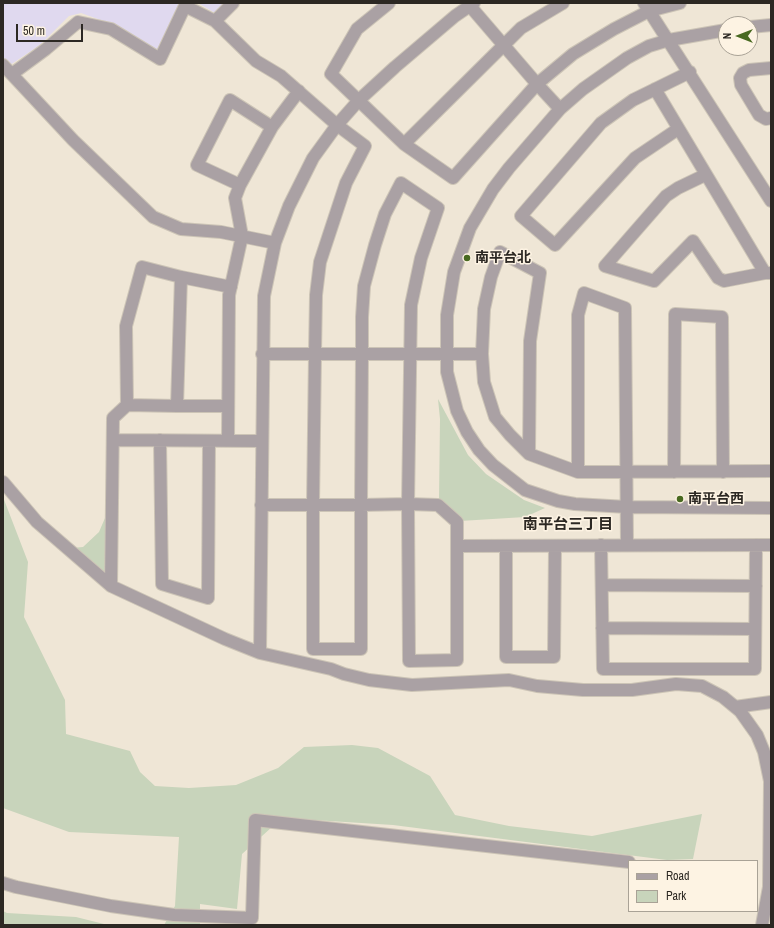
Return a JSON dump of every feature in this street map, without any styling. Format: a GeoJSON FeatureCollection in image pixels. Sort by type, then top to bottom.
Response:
{"type":"FeatureCollection","features":[{"type":"Feature","properties":{"kind":"street"},"geometry":{"type":"LineString","coordinates":[[215,21],[233,3]]}},
{"type":"Feature","properties":{"kind":"street"},"geometry":{"type":"LineString","coordinates":[[389,3],[357,29],[332,74],[404,144],[453,178],[536,84],[573,54],[647,7],[680,3]]}},
{"type":"Feature","properties":{"kind":"street"},"geometry":{"type":"LineString","coordinates":[[404,144],[521,28],[563,3]]}},
{"type":"Feature","properties":{"kind":"street"},"geometry":{"type":"LineString","coordinates":[[260,653],[262,354],[264,296],[275,243],[289,206],[313,158],[359,100],[455,16],[472,4],[503,45],[536,84],[560,109]]}},
{"type":"Feature","properties":{"kind":"street"},"geometry":{"type":"LineString","coordinates":[[12,74],[46,49],[78,22],[111,29],[160,59],[185,6],[215,21],[256,61],[281,76],[337,126],[365,146],[346,183],[320,262],[316,295],[313,505],[313,649],[361,650],[361,505],[362,317],[364,286],[385,214],[401,183],[438,208],[415,283],[411,305],[408,504],[409,661],[458,660],[457,522],[438,505],[408,504],[361,505],[313,505],[261,505]]}},
{"type":"Feature","properties":{"kind":"street"},"geometry":{"type":"LineString","coordinates":[[647,7],[690,72],[771,201]]}},
{"type":"Feature","properties":{"kind":"street"},"geometry":{"type":"LineString","coordinates":[[758,26],[771,25]]}},
{"type":"Feature","properties":{"kind":"street"},"geometry":{"type":"LineString","coordinates":[[718,31],[669,40],[650,46],[627,58],[583,88],[560,109],[493,189],[470,228],[454,272],[449,292],[446,354],[450,390],[457,411],[467,432],[479,450],[493,465],[525,490],[543,497],[575,504],[627,507],[771,508]]}},
{"type":"Feature","properties":{"kind":"street"},"geometry":{"type":"LineString","coordinates":[[3,65],[73,140],[153,217],[181,229],[221,232],[275,243]]}},
{"type":"Feature","properties":{"kind":"street"},"geometry":{"type":"LineString","coordinates":[[771,68],[749,70],[743,73],[740,78],[741,85],[759,115],[766,119],[771,118]]}},
{"type":"Feature","properties":{"kind":"street"},"geometry":{"type":"LineString","coordinates":[[678,129],[635,158],[555,245],[521,216],[601,123],[633,100],[690,72]]}},
{"type":"Feature","properties":{"kind":"street"},"geometry":{"type":"LineString","coordinates":[[655,89],[705,174],[768,273],[724,281],[718,278],[693,241],[654,281],[605,266],[666,196],[705,174]]}},
{"type":"Feature","properties":{"kind":"street"},"geometry":{"type":"LineString","coordinates":[[228,441],[229,295],[242,236],[235,198],[240,185],[272,127],[299,91]]}},
{"type":"Feature","properties":{"kind":"street"},"geometry":{"type":"LineString","coordinates":[[240,185],[197,165],[230,100],[272,127]]}},
{"type":"Feature","properties":{"kind":"street"},"geometry":{"type":"LineString","coordinates":[[529,454],[530,341],[540,272],[500,252],[491,277],[484,309],[482,354],[484,382],[495,417],[529,454],[578,472],[626,473],[771,471]]}},
{"type":"Feature","properties":{"kind":"street"},"geometry":{"type":"LineString","coordinates":[[111,586],[113,418],[127,404],[126,326],[142,267],[181,277],[231,287]]}},
{"type":"Feature","properties":{"kind":"street"},"geometry":{"type":"LineString","coordinates":[[176,406],[181,277]]}},
{"type":"Feature","properties":{"kind":"street"},"geometry":{"type":"LineString","coordinates":[[578,472],[578,315],[584,293],[625,308],[627,545]]}},
{"type":"Feature","properties":{"kind":"street"},"geometry":{"type":"LineString","coordinates":[[674,472],[675,314],[722,317],[723,472]]}},
{"type":"Feature","properties":{"kind":"street"},"geometry":{"type":"LineString","coordinates":[[262,354],[482,354]]}},
{"type":"Feature","properties":{"kind":"street"},"geometry":{"type":"LineString","coordinates":[[127,404],[228,406]]}},
{"type":"Feature","properties":{"kind":"street"},"geometry":{"type":"LineString","coordinates":[[113,440],[262,441]]}},
{"type":"Feature","properties":{"kind":"street"},"geometry":{"type":"LineString","coordinates":[[160,440],[162,584],[208,598],[209,440]]}},
{"type":"Feature","properties":{"kind":"street"},"geometry":{"type":"LineString","coordinates":[[3,482],[37,522],[111,586],[260,653],[332,669],[344,674],[369,680],[412,685],[509,680],[537,686],[583,690],[632,690],[676,684],[702,686],[723,697],[740,711],[757,735],[764,752],[770,781],[771,834],[769,888],[762,925]]}},
{"type":"Feature","properties":{"kind":"street"},"geometry":{"type":"LineString","coordinates":[[601,545],[603,669],[755,669],[756,545]]}},
{"type":"Feature","properties":{"kind":"street"},"geometry":{"type":"LineString","coordinates":[[457,546],[771,545]]}},
{"type":"Feature","properties":{"kind":"street"},"geometry":{"type":"LineString","coordinates":[[506,546],[506,657],[554,657],[555,546]]}},
{"type":"Feature","properties":{"kind":"street"},"geometry":{"type":"LineString","coordinates":[[602,585],[756,586]]}},
{"type":"Feature","properties":{"kind":"street"},"geometry":{"type":"LineString","coordinates":[[602,628],[755,628]]}},
{"type":"Feature","properties":{"kind":"street"},"geometry":{"type":"LineString","coordinates":[[735,707],[771,702]]}},
{"type":"Feature","properties":{"kind":"street"},"geometry":{"type":"LineString","coordinates":[[3,883],[16,888],[111,906],[174,915],[252,918],[255,820],[628,862]]}},
{"type":"Feature","properties":{"kind":"shaded area"},"geometry":{"type":"Polygon","coordinates":[[[3,3],[181,3],[158,49],[151,48],[115,25],[81,13],[69,16],[40,45],[10,65],[3,58],[3,3]]]}},
{"type":"Feature","properties":{"kind":"shaded area"},"geometry":{"type":"Polygon","coordinates":[[[198,3],[226,3],[215,13],[198,3]]]}},
{"type":"Feature","properties":{"kind":"green space"},"geometry":{"type":"Polygon","coordinates":[[[438,399],[468,455],[486,474],[524,500],[545,508],[525,517],[460,521],[439,501],[440,419],[438,399]]]}},
{"type":"Feature","properties":{"kind":"green space"},"geometry":{"type":"Polygon","coordinates":[[[3,497],[28,562],[24,617],[65,700],[66,734],[130,751],[140,772],[155,786],[189,788],[236,785],[278,768],[304,747],[352,745],[378,748],[430,776],[455,815],[509,826],[592,836],[702,814],[693,859],[667,860],[393,825],[282,818],[242,854],[237,909],[200,904],[200,925],[164,925],[175,906],[179,837],[69,832],[3,808],[3,497]]]}},
{"type":"Feature","properties":{"kind":"green space"},"geometry":{"type":"Polygon","coordinates":[[[106,497],[110,582],[72,548],[83,547],[99,532],[105,518],[106,497]]]}},
{"type":"Feature","properties":{"kind":"green space"},"geometry":{"type":"Polygon","coordinates":[[[3,911],[7,913],[76,917],[108,925],[3,925],[3,911]]]}},
{"type":"Feature","properties":{"kind":"place","name":"南平台北"},"geometry":{"type":"Point","coordinates":[467,258]}},
{"type":"Feature","properties":{"kind":"place","name":"南平台西"},"geometry":{"type":"Point","coordinates":[680,499]}},
{"type":"Feature","properties":{"kind":"district","name":"南平台三丁目"},"geometry":{"type":"Point","coordinates":[568,525]}}]}
